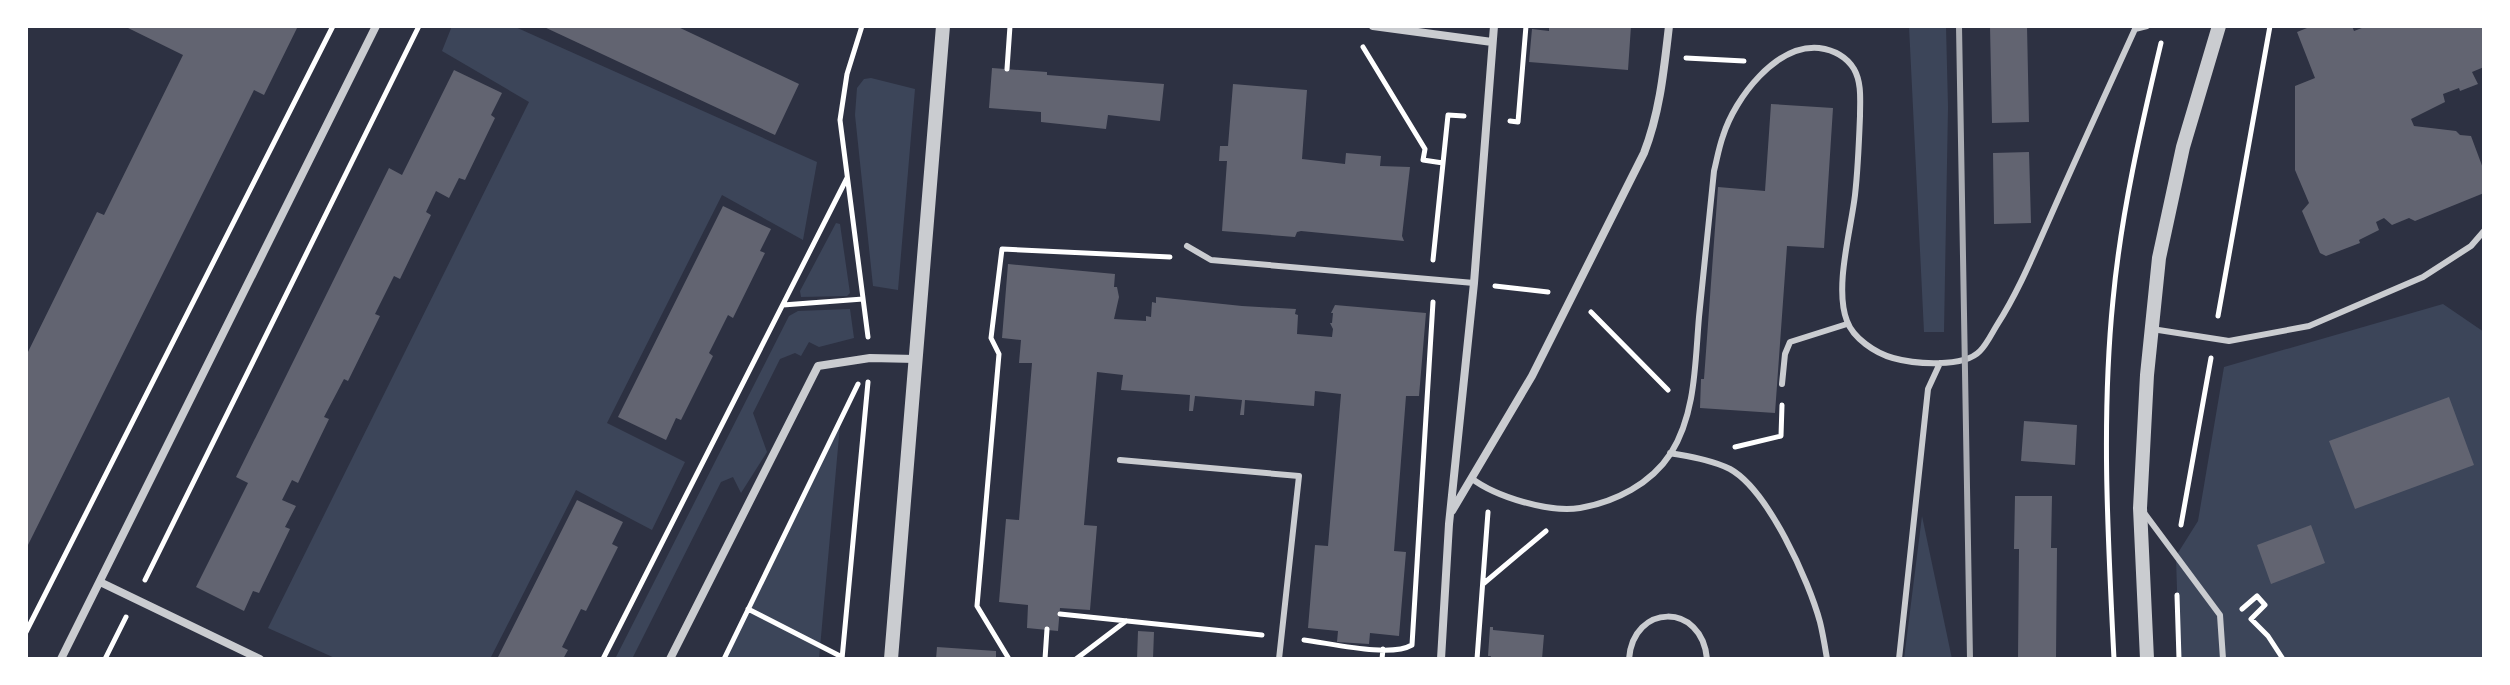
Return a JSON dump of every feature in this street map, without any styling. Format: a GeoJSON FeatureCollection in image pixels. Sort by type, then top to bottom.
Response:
{"type":"FeatureCollection","features":[{"type":"Feature","properties":{"kind":"street"},"geometry":{"type":"LineString","coordinates":[[61,659],[376,26]]}},
{"type":"Feature","properties":{"kind":"street"},"geometry":{"type":"LineString","coordinates":[[891,659],[943,26]]}},
{"type":"Feature","properties":{"kind":"street"},"geometry":{"type":"LineString","coordinates":[[1373,26],[1492,42]]}},
{"type":"Feature","properties":{"kind":"street"},"geometry":{"type":"LineString","coordinates":[[1441,659],[1449,524],[1474,283],[1494,26]]}},
{"type":"Feature","properties":{"kind":"street"},"geometry":{"type":"LineString","coordinates":[[1449,524],[1453,509],[1532,376],[1644,153],[1652,134],[1669,26]]}},
{"type":"Feature","properties":{"kind":"street"},"geometry":{"type":"LineString","coordinates":[[2147,659],[2140,508],[2159,258],[2180,161],[2219,26]]}},
{"type":"Feature","properties":{"kind":"street"},"geometry":{"type":"LineString","coordinates":[[670,659],[818,366],[870,358],[916,359]]}},
{"type":"Feature","properties":{"kind":"street"},"geometry":{"type":"LineString","coordinates":[[100,582],[260,659]]}},
{"type":"Feature","properties":{"kind":"lane"},"geometry":{"type":"LineString","coordinates":[[1471,478],[1489,491],[1524,502],[1570,510],[1607,504],[1644,482],[1670,453],[1689,411],[1714,171],[1723,134],[1761,73],[1801,48],[1836,51],[1858,75],[1860,137],[1844,278],[1843,305],[1847,324],[1858,337],[1892,358],[1940,363],[1966,360],[1980,351],[2016,295],[2135,29],[2147,26]]}},
{"type":"Feature","properties":{"kind":"lane"},"geometry":{"type":"LineString","coordinates":[[2152,329],[2229,341],[2309,326],[2423,277],[2471,246],[2484,231]]}},
{"type":"Feature","properties":{"kind":"lane"},"geometry":{"type":"LineString","coordinates":[[1187,246],[1211,260],[1474,283]]}},
{"type":"Feature","properties":{"kind":"lane"},"geometry":{"type":"LineString","coordinates":[[1782,384],[1785,354],[1790,342],[1847,324]]}},
{"type":"Feature","properties":{"kind":"lane"},"geometry":{"type":"LineString","coordinates":[[1899,659],[1928,389],[1940,363]]}},
{"type":"Feature","properties":{"kind":"lane"},"geometry":{"type":"LineString","coordinates":[[1670,453],[1706,460],[1729,469],[1754,491],[1774,517],[1808,588],[1820,623],[1827,659]]}},
{"type":"Feature","properties":{"kind":"lane"},"geometry":{"type":"LineString","coordinates":[[1120,460],[1299,476],[1279,659]]}},
{"type":"Feature","properties":{"kind":"lane"},"geometry":{"type":"LineString","coordinates":[[2140,508],[2220,615],[2223,659]]}},
{"type":"Feature","properties":{"kind":"lane"},"geometry":{"type":"LineString","coordinates":[[1629,659],[1635,633],[1656,618],[1669,616],[1682,618],[1693,625],[1701,635],[1707,659]]}},
{"type":"Feature","properties":{"kind":"path"},"geometry":{"type":"LineString","coordinates":[[26,632],[333,26]]}},
{"type":"Feature","properties":{"kind":"path"},"geometry":{"type":"LineString","coordinates":[[105,659],[419,26]]}},
{"type":"Feature","properties":{"kind":"path"},"geometry":{"type":"LineString","coordinates":[[748,609],[842,658],[870,358],[840,120],[847,74],[862,26]]}},
{"type":"Feature","properties":{"kind":"path"},"geometry":{"type":"LineString","coordinates":[[1007,69],[1010,26]]}},
{"type":"Feature","properties":{"kind":"path"},"geometry":{"type":"LineString","coordinates":[[1060,614],[1383,649],[1404,649],[1412,645],[1434,247],[1448,115],[1518,122],[1526,26]]}},
{"type":"Feature","properties":{"kind":"path"},"geometry":{"type":"LineString","coordinates":[[2179,659],[2176,556],[2270,26]]}},
{"type":"Feature","properties":{"kind":"path"},"geometry":{"type":"LineString","coordinates":[[1357,38],[1425,149],[1423,160],[1443,163]]}},
{"type":"Feature","properties":{"kind":"path"},"geometry":{"type":"LineString","coordinates":[[1665,57],[1774,63]]}},
{"type":"Feature","properties":{"kind":"path"},"geometry":{"type":"LineString","coordinates":[[603,659],[847,177]]}},
{"type":"Feature","properties":{"kind":"path"},"geometry":{"type":"LineString","coordinates":[[1009,659],[977,606],[999,354],[991,338],[1002,249],[1211,260]]}},
{"type":"Feature","properties":{"kind":"path"},"geometry":{"type":"LineString","coordinates":[[1474,283],[1573,294],[1689,411]]}},
{"type":"Feature","properties":{"kind":"path"},"geometry":{"type":"LineString","coordinates":[[782,305],[863,299]]}},
{"type":"Feature","properties":{"kind":"path"},"geometry":{"type":"LineString","coordinates":[[724,659],[870,358]]}},
{"type":"Feature","properties":{"kind":"path"},"geometry":{"type":"LineString","coordinates":[[1477,659],[1489,491]]}},
{"type":"Feature","properties":{"kind":"path"},"geometry":{"type":"LineString","coordinates":[[1482,584],[1570,510]]}},
{"type":"Feature","properties":{"kind":"path"},"geometry":{"type":"LineString","coordinates":[[2220,615],[2237,613],[2257,596],[2265,605],[2251,619],[2268,636],[2283,659]]}},
{"type":"Feature","properties":{"kind":"path"},"geometry":{"type":"LineString","coordinates":[[1076,659],[1126,621]]}},
{"type":"Feature","properties":{"kind":"path"},"geometry":{"type":"LineString","coordinates":[[1045,659],[1047,629]]}},
{"type":"Feature","properties":{"kind":"path"},"geometry":{"type":"LineString","coordinates":[[1382,659],[1383,649]]}},
{"type":"Feature","properties":{"kind":"shaded area"},"geometry":{"type":"Polygon","coordinates":[[[452,26],[513,26],[817,162],[803,240],[722,195],[607,423],[685,462],[652,530],[576,490],[490,659],[337,659],[268,628],[529,102],[442,51],[452,26]]]}},
{"type":"Feature","properties":{"kind":"shaded area"},"geometry":{"type":"Polygon","coordinates":[[[1909,26],[1946,26],[1948,107],[1944,332],[1924,332],[1909,26]]]}},
{"type":"Feature","properties":{"kind":"shaded area"},"geometry":{"type":"Polygon","coordinates":[[[864,79],[915,89],[898,290],[873,286],[855,115],[857,88],[864,79]]]}},
{"type":"Feature","properties":{"kind":"shaded area"},"geometry":{"type":"Polygon","coordinates":[[[836,223],[840,224],[850,293],[847,296],[801,297],[800,291],[836,223]]]}},
{"type":"Feature","properties":{"kind":"shaded area"},"geometry":{"type":"Polygon","coordinates":[[[2443,304],[2484,332],[2484,659],[2179,659],[2176,556],[2198,521],[2224,367],[2443,304]]]}},
{"type":"Feature","properties":{"kind":"shaded area"},"geometry":{"type":"Polygon","coordinates":[[[850,309],[854,338],[819,347],[809,342],[801,356],[795,353],[780,359],[753,413],[767,452],[741,493],[733,477],[721,482],[632,659],[615,659],[789,316],[798,311],[850,309]]]}},
{"type":"Feature","properties":{"kind":"shaded area"},"geometry":{"type":"Polygon","coordinates":[[[840,425],[819,659],[723,659],[840,425]]]}},
{"type":"Feature","properties":{"kind":"shaded area"},"geometry":{"type":"Polygon","coordinates":[[[1922,516],[1952,659],[1904,659],[1922,516]]]}},
{"type":"Feature","properties":{"kind":"building"},"geometry":{"type":"Polygon","coordinates":[[[124,26],[298,26],[264,95],[254,90],[26,549],[26,356],[97,212],[104,215],[183,55],[124,26]]]}},
{"type":"Feature","properties":{"kind":"building"},"geometry":{"type":"Polygon","coordinates":[[[542,26],[676,26],[799,84],[775,135],[542,26]]]}},
{"type":"Feature","properties":{"kind":"building"},"geometry":{"type":"Polygon","coordinates":[[[1549,26],[1631,26],[1628,70],[1529,62],[1532,29],[1549,31],[1549,26]]]}},
{"type":"Feature","properties":{"kind":"building"},"geometry":{"type":"Polygon","coordinates":[[[1990,26],[2027,26],[2029,122],[1992,123],[1990,26]]]}},
{"type":"Feature","properties":{"kind":"building"},"geometry":{"type":"Polygon","coordinates":[[[2312,26],[2352,26],[2354,31],[2367,26],[2484,26],[2484,67],[2472,72],[2478,84],[2443,94],[2445,102],[2411,119],[2414,126],[2471,136],[2484,171],[2484,193],[2415,221],[2409,218],[2392,225],[2384,218],[2376,222],[2379,230],[2359,240],[2360,243],[2326,256],[2320,253],[2302,211],[2309,203],[2295,170],[2295,86],[2315,78],[2297,32],[2312,26]]]}},
{"type":"Feature","properties":{"kind":"building"},"geometry":{"type":"Polygon","coordinates":[[[992,68],[1164,84],[1160,121],[1108,115],[1106,129],[1041,122],[1041,112],[989,108],[992,68]]]}},
{"type":"Feature","properties":{"kind":"building"},"geometry":{"type":"Polygon","coordinates":[[[454,70],[502,93],[491,115],[495,118],[465,180],[459,178],[449,198],[436,191],[426,212],[431,215],[400,279],[394,276],[375,314],[380,316],[348,381],[344,379],[324,417],[329,419],[298,483],[292,480],[282,500],[296,506],[285,527],[290,529],[259,593],[253,591],[244,611],[196,587],[248,483],[236,477],[389,168],[402,175],[454,70]]]}},
{"type":"Feature","properties":{"kind":"building"},"geometry":{"type":"Polygon","coordinates":[[[1233,84],[1307,90],[1302,159],[1345,164],[1346,153],[1381,156],[1380,166],[1410,167],[1404,241],[1301,231],[1295,237],[1222,231],[1227,161],[1219,161],[1220,146],[1228,146],[1233,84]]]}},
{"type":"Feature","properties":{"kind":"building"},"geometry":{"type":"Polygon","coordinates":[[[1771,104],[1833,108],[1824,248],[1787,246],[1775,413],[1700,408],[1718,187],[1765,191],[1771,104]]]}},
{"type":"Feature","properties":{"kind":"building"},"geometry":{"type":"Polygon","coordinates":[[[2029,152],[2031,223],[1994,224],[1993,153],[2029,152]]]}},
{"type":"Feature","properties":{"kind":"building"},"geometry":{"type":"Polygon","coordinates":[[[723,206],[771,229],[760,251],[765,253],[733,318],[728,315],[709,353],[713,356],[681,420],[676,418],[666,440],[618,417],[723,206]]]}},
{"type":"Feature","properties":{"kind":"building"},"geometry":{"type":"Polygon","coordinates":[[[1008,264],[1115,274],[1114,287],[1117,287],[1119,297],[1114,319],[1146,321],[1146,316],[1151,317],[1152,302],[1156,303],[1156,297],[1296,309],[1297,334],[1332,337],[1330,323],[1335,305],[1426,313],[1419,396],[1406,396],[1394,551],[1406,552],[1399,636],[1370,633],[1369,644],[1337,642],[1338,631],[1308,628],[1315,545],[1328,546],[1341,394],[1315,391],[1314,406],[1245,400],[1244,415],[1240,415],[1242,400],[1195,396],[1193,411],[1189,411],[1190,395],[1121,390],[1123,375],[1097,372],[1084,525],[1097,526],[1090,610],[1060,608],[1058,631],[1027,628],[1028,605],[999,602],[1006,519],[1019,520],[1032,363],[1019,363],[1021,340],[1002,338],[1008,264]]]}},
{"type":"Feature","properties":{"kind":"building"},"geometry":{"type":"Polygon","coordinates":[[[2449,397],[2474,465],[2355,509],[2329,441],[2449,397]]]}},
{"type":"Feature","properties":{"kind":"building"},"geometry":{"type":"Polygon","coordinates":[[[2024,421],[2077,425],[2075,465],[2021,461],[2024,421]]]}},
{"type":"Feature","properties":{"kind":"building"},"geometry":{"type":"Polygon","coordinates":[[[2015,496],[2052,496],[2051,548],[2057,548],[2056,659],[2018,659],[2019,549],[2014,549],[2015,496]]]}},
{"type":"Feature","properties":{"kind":"building"},"geometry":{"type":"Polygon","coordinates":[[[577,500],[623,522],[612,544],[618,547],[586,611],[581,609],[562,647],[568,650],[563,659],[497,659],[577,500]]]}},
{"type":"Feature","properties":{"kind":"building"},"geometry":{"type":"Polygon","coordinates":[[[2311,525],[2325,563],[2271,584],[2257,545],[2311,525]]]}},
{"type":"Feature","properties":{"kind":"building"},"geometry":{"type":"Polygon","coordinates":[[[1490,627],[1493,630],[1544,635],[1542,659],[1490,659],[1490,627]]]}},
{"type":"Feature","properties":{"kind":"building"},"geometry":{"type":"Polygon","coordinates":[[[1138,631],[1154,632],[1153,659],[1137,659],[1138,631]]]}},
{"type":"Feature","properties":{"kind":"building"},"geometry":{"type":"Polygon","coordinates":[[[937,647],[996,651],[996,659],[936,659],[937,647]]]}},
{"type":"Feature","properties":{"kind":"railway"},"geometry":{"type":"LineString","coordinates":[[1959,26],[1970,659]]}}]}
